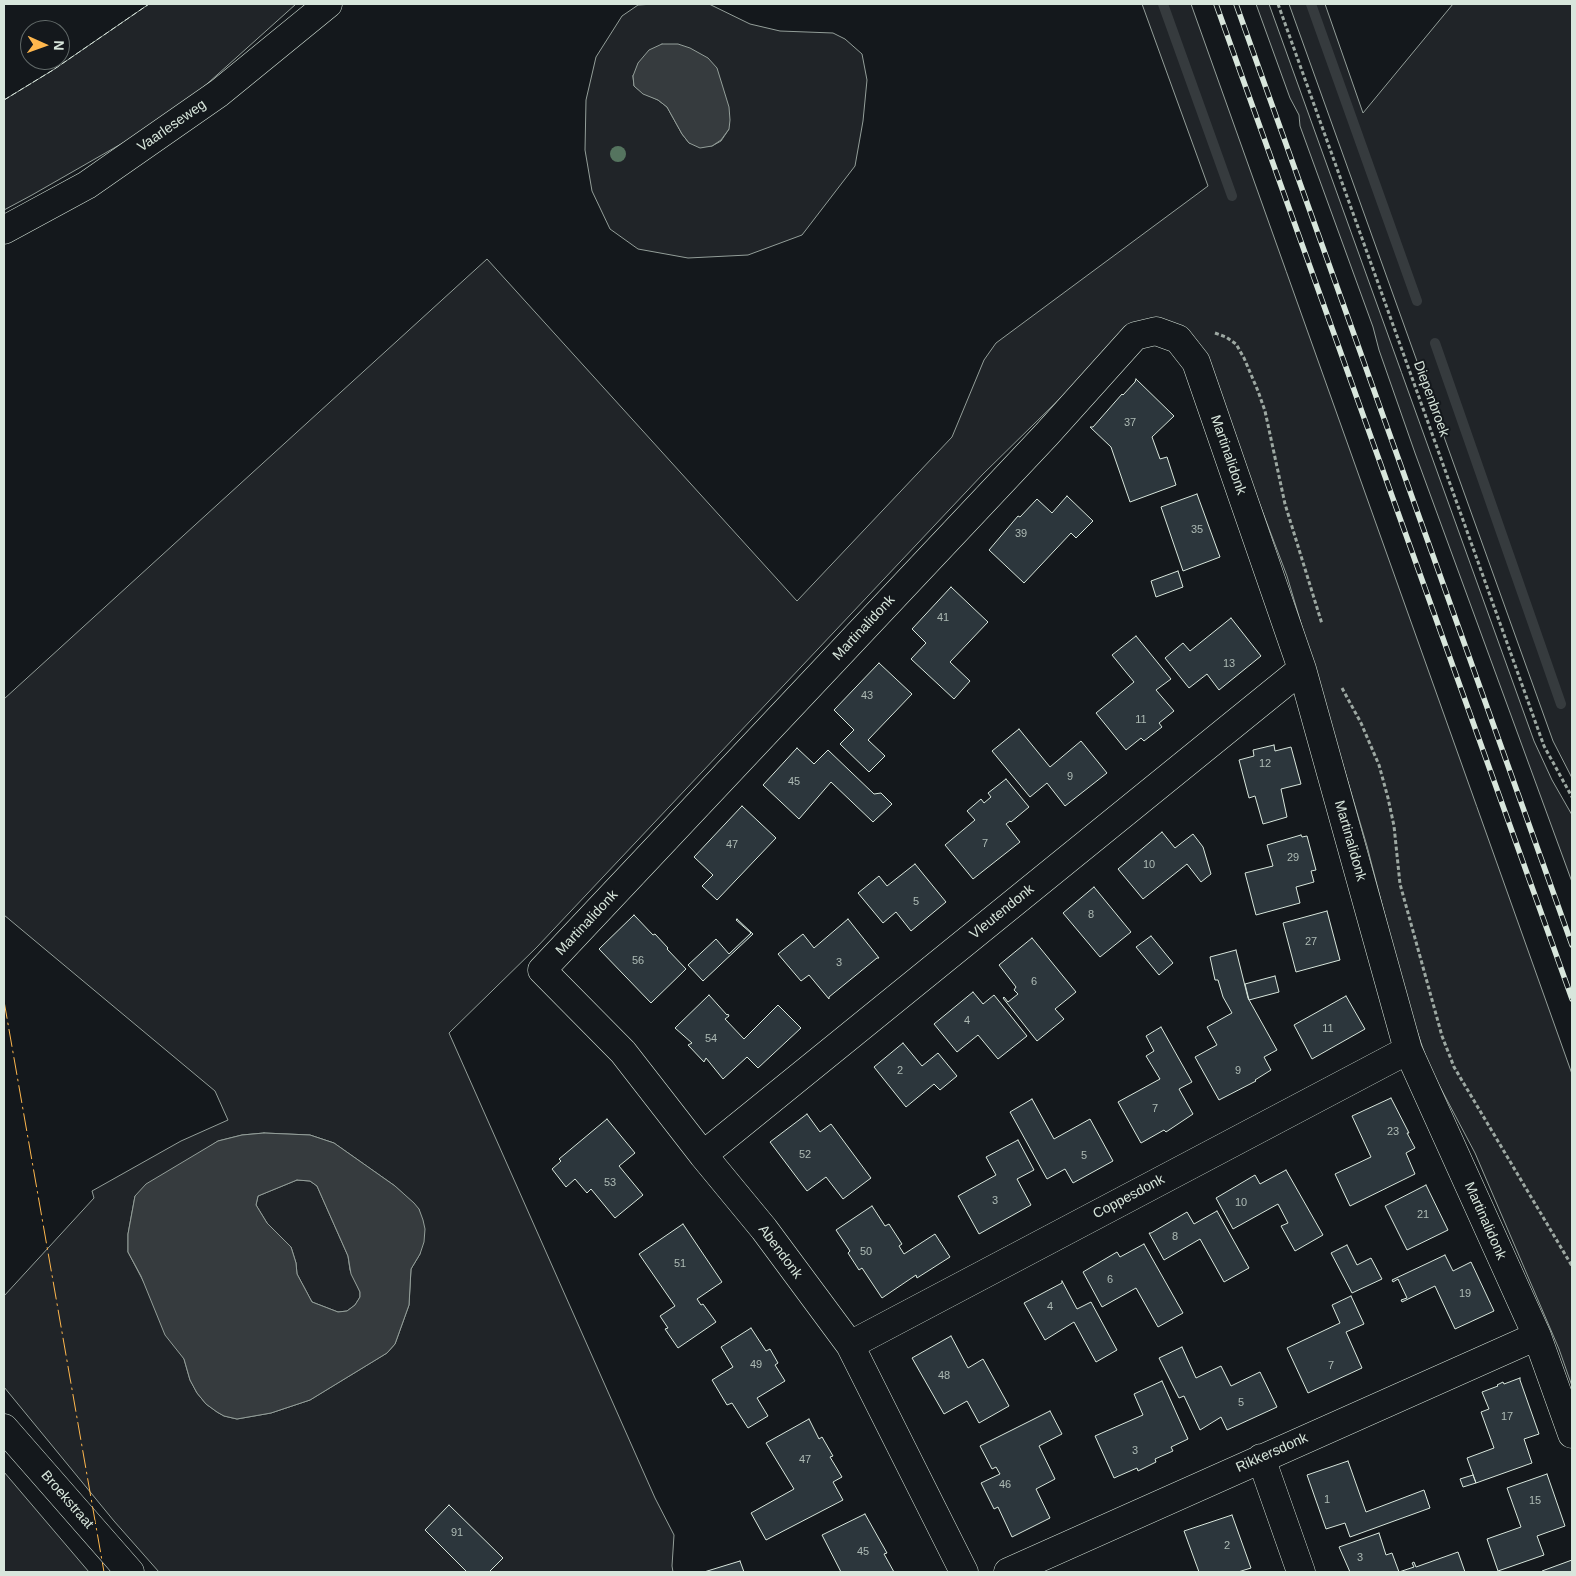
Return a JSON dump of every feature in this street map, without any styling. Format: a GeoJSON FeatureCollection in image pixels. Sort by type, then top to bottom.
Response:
{"type":"FeatureCollection","features":[{"type":"Feature","properties":{"kind":"street","name":"Vaarleseweg"},"geometry":{"type":"LineString","coordinates":[[4,230],[87,186],[219,93],[328,4]]}},
{"type":"Feature","properties":{"kind":"street","name":"Martinalidonk"},"geometry":{"type":"LineString","coordinates":[[542,970],[1039,442],[1135,336],[1156,331],[1178,339],[1196,362],[1302,669],[1408,1050],[1537,1336],[1572,1434]]}},
{"type":"Feature","properties":{"kind":"street","name":"Vleutendonk"},"geometry":{"type":"LineString","coordinates":[[703,1155],[1302,669]]}},
{"type":"Feature","properties":{"kind":"street","name":"Abendonk"},"geometry":{"type":"LineString","coordinates":[[542,970],[623,1052],[764,1230],[850,1345],[964,1572]]}},
{"type":"Feature","properties":{"kind":"street","name":"Coppesdonk"},"geometry":{"type":"LineString","coordinates":[[850,1345],[1408,1050]]}},
{"type":"Feature","properties":{"kind":"street","name":"Rikkersdonk"},"geometry":{"type":"LineString","coordinates":[[1008,1572],[1537,1336]]}},
{"type":"Feature","properties":{"kind":"street","name":"Broekstraat"},"geometry":{"type":"LineString","coordinates":[[4,1428],[130,1572]]}},
{"type":"Feature","properties":{"kind":"street"},"geometry":{"type":"LineString","coordinates":[[1260,1458],[1300,1572]]}},
{"type":"Feature","properties":{"kind":"path","name":"Diepenbroek"},"geometry":{"type":"LineString","coordinates":[[1278,4],[1544,746],[1572,797]]}},
{"type":"Feature","properties":{"kind":"path"},"geometry":{"type":"LineString","coordinates":[[1178,339],[1194,332],[1216,333],[1236,344],[1244,358],[1265,411],[1285,504],[1324,632]]}},
{"type":"Feature","properties":{"kind":"path"},"geometry":{"type":"LineString","coordinates":[[1341,686],[1361,723],[1380,765],[1394,826],[1400,884],[1442,1036],[1454,1067],[1572,1266]]}},
{"type":"Feature","properties":{"kind":"shaded area"},"geometry":{"type":"Polygon","coordinates":[[[149,4],[296,4],[198,92],[128,140],[4,210],[4,100],[53,70],[70,70],[70,58],[149,4]]]}},
{"type":"Feature","properties":{"kind":"shaded area"},"geometry":{"type":"Polygon","coordinates":[[[709,4],[750,24],[780,31],[833,33],[845,39],[862,54],[867,80],[863,121],[855,166],[802,235],[748,255],[688,258],[638,249],[610,229],[592,191],[585,150],[586,100],[596,57],[622,16],[638,5],[709,4]],[[633,76],[634,86],[667,107],[689,143],[712,146],[721,141],[729,129],[633,76]]]}},
{"type":"Feature","properties":{"kind":"shaded area"},"geometry":{"type":"Polygon","coordinates":[[[1142,4],[1191,4],[1572,1074],[1572,1386],[1559,1349],[1475,1153],[1429,1066],[1408,1005],[1367,846],[1287,576],[1205,360],[1137,323],[983,474],[537,947],[449,1033],[655,1498],[674,1535],[673,1572],[159,1572],[114,1521],[4,1387],[4,1296],[94,1198],[92,1191],[181,1141],[228,1120],[215,1091],[4,915],[4,699],[487,259],[797,601],[952,437],[984,360],[996,343],[1208,186],[1142,4]],[[264,1133],[242,1135],[218,1141],[135,1196],[128,1234],[128,1252],[184,1359],[190,1380],[197,1393],[206,1404],[224,1416],[237,1419],[271,1413],[310,1400],[387,1353],[395,1344],[409,1305],[411,1269],[420,1254],[419,1209],[395,1186],[334,1143],[310,1135],[264,1133]]]}},
{"type":"Feature","properties":{"kind":"shaded area"},"geometry":{"type":"Polygon","coordinates":[[[1256,4],[1269,4],[1534,741],[1552,780],[1572,815],[1572,882],[1415,453],[1379,350],[1373,327],[1300,126],[1299,115],[1290,98],[1256,4]]]}},
{"type":"Feature","properties":{"kind":"shaded area"},"geometry":{"type":"Polygon","coordinates":[[[1289,4],[1325,4],[1363,113],[1453,4],[1572,4],[1572,778],[1553,741],[1289,4]]]}},
{"type":"Feature","properties":{"kind":"shaded area"},"geometry":{"type":"Polygon","coordinates":[[[662,44],[678,44],[690,48],[708,58],[717,68],[729,107],[730,120],[729,129],[721,140],[712,146],[700,148],[689,143],[667,107],[658,100],[643,94],[634,86],[633,76],[638,63],[649,50],[662,44]]]}},
{"type":"Feature","properties":{"kind":"shaded area"},"geometry":{"type":"Polygon","coordinates":[[[264,1133],[310,1135],[334,1143],[395,1186],[414,1203],[419,1209],[425,1229],[424,1242],[420,1254],[411,1269],[409,1305],[395,1344],[387,1353],[310,1400],[271,1413],[237,1419],[217,1412],[206,1404],[197,1393],[190,1380],[184,1359],[165,1335],[141,1276],[128,1252],[128,1234],[135,1196],[146,1184],[218,1141],[242,1135],[264,1133]],[[297,1180],[258,1196],[256,1205],[267,1223],[291,1247],[297,1274],[312,1302],[338,1312],[347,1311],[355,1305],[360,1297],[360,1292],[351,1274],[348,1256],[317,1186],[310,1181],[297,1180]]]}},
{"type":"Feature","properties":{"kind":"shaded area"},"geometry":{"type":"Polygon","coordinates":[[[297,1180],[310,1181],[317,1186],[348,1256],[350,1270],[360,1292],[360,1297],[355,1305],[347,1311],[338,1312],[312,1302],[297,1274],[291,1247],[267,1223],[256,1205],[258,1196],[297,1180]]]}},
{"type":"Feature","properties":{"kind":"shaded area"},"geometry":{"type":"Polygon","coordinates":[[[4,1472],[89,1572],[4,1572],[4,1472]]]}},
{"type":"Feature","properties":{"kind":"building"},"geometry":{"type":"Polygon","coordinates":[[[1136,379],[1174,416],[1152,437],[1160,459],[1167,457],[1176,485],[1130,502],[1111,447],[1090,427],[1093,427],[1136,379]]]}},
{"type":"Feature","properties":{"kind":"building"},"geometry":{"type":"Polygon","coordinates":[[[1197,494],[1220,557],[1183,571],[1161,507],[1197,494]]]}},
{"type":"Feature","properties":{"kind":"building"},"geometry":{"type":"Polygon","coordinates":[[[1067,496],[1093,521],[1076,538],[1071,533],[1024,583],[989,550],[1018,516],[1020,517],[1037,499],[1052,513],[1067,496]]]}},
{"type":"Feature","properties":{"kind":"building"},"geometry":{"type":"Polygon","coordinates":[[[1178,571],[1183,587],[1156,597],[1151,581],[1178,571]]]}},
{"type":"Feature","properties":{"kind":"building"},"geometry":{"type":"Polygon","coordinates":[[[951,587],[988,622],[950,662],[970,681],[954,699],[911,659],[926,643],[912,629],[951,587]]]}},
{"type":"Feature","properties":{"kind":"building"},"geometry":{"type":"Polygon","coordinates":[[[1231,618],[1261,656],[1219,690],[1207,674],[1189,688],[1165,658],[1183,643],[1190,651],[1231,618]]]}},
{"type":"Feature","properties":{"kind":"building"},"geometry":{"type":"Polygon","coordinates":[[[1136,636],[1171,679],[1156,690],[1174,711],[1159,723],[1162,727],[1144,741],[1141,738],[1126,750],[1096,713],[1134,682],[1112,655],[1136,636]]]}},
{"type":"Feature","properties":{"kind":"building"},"geometry":{"type":"Polygon","coordinates":[[[879,663],[912,694],[868,740],[885,756],[869,772],[840,744],[854,730],[834,710],[879,663]]]}},
{"type":"Feature","properties":{"kind":"building"},"geometry":{"type":"Polygon","coordinates":[[[1019,729],[1050,767],[1081,741],[1107,773],[1065,806],[1047,783],[1030,797],[992,751],[1019,729]]]}},
{"type":"Feature","properties":{"kind":"building"},"geometry":{"type":"Polygon","coordinates":[[[1274,745],[1275,751],[1291,747],[1301,784],[1281,789],[1287,817],[1263,824],[1255,796],[1249,798],[1239,760],[1254,756],[1253,750],[1274,745]]]}},
{"type":"Feature","properties":{"kind":"building"},"geometry":{"type":"Polygon","coordinates":[[[797,748],[814,764],[828,750],[874,794],[881,793],[892,804],[873,822],[831,782],[799,819],[763,785],[797,748]]]}},
{"type":"Feature","properties":{"kind":"building"},"geometry":{"type":"Polygon","coordinates":[[[1006,779],[1029,807],[1006,824],[1020,842],[973,879],[945,845],[975,820],[967,811],[981,799],[984,803],[991,797],[988,793],[1006,779]]]}},
{"type":"Feature","properties":{"kind":"building"},"geometry":{"type":"Polygon","coordinates":[[[742,806],[776,838],[717,900],[702,886],[713,875],[694,857],[742,806]]]}},
{"type":"Feature","properties":{"kind":"building"},"geometry":{"type":"Polygon","coordinates":[[[1162,832],[1175,848],[1193,834],[1203,847],[1211,874],[1201,882],[1187,864],[1143,899],[1118,869],[1162,832]]]}},
{"type":"Feature","properties":{"kind":"building"},"geometry":{"type":"Polygon","coordinates":[[[1301,835],[1302,837],[1307,836],[1316,870],[1311,871],[1314,882],[1296,887],[1300,903],[1256,915],[1245,873],[1273,866],[1267,845],[1301,835]]]}},
{"type":"Feature","properties":{"kind":"building"},"geometry":{"type":"Polygon","coordinates":[[[915,864],[946,902],[911,931],[896,912],[883,923],[858,893],[879,876],[887,886],[915,864]]]}},
{"type":"Feature","properties":{"kind":"building"},"geometry":{"type":"Polygon","coordinates":[[[1094,887],[1131,932],[1100,957],[1063,913],[1094,887]]]}},
{"type":"Feature","properties":{"kind":"building"},"geometry":{"type":"Polygon","coordinates":[[[1327,911],[1340,960],[1296,972],[1283,923],[1327,911]]]}},
{"type":"Feature","properties":{"kind":"building"},"geometry":{"type":"Polygon","coordinates":[[[634,915],[653,935],[655,934],[686,969],[651,1003],[599,949],[634,915]]]}},
{"type":"Feature","properties":{"kind":"building"},"geometry":{"type":"Polygon","coordinates":[[[737,919],[753,934],[703,981],[688,965],[716,939],[729,954],[751,933],[737,919]]]}},
{"type":"Feature","properties":{"kind":"building"},"geometry":{"type":"Polygon","coordinates":[[[848,919],[879,958],[829,997],[829,999],[809,975],[801,981],[778,954],[803,934],[814,948],[848,919]]]}},
{"type":"Feature","properties":{"kind":"building"},"geometry":{"type":"Polygon","coordinates":[[[1151,936],[1173,963],[1159,975],[1136,947],[1151,936]]]}},
{"type":"Feature","properties":{"kind":"building"},"geometry":{"type":"Polygon","coordinates":[[[1032,938],[1076,992],[1055,1009],[1064,1019],[1037,1041],[1003,998],[1008,1002],[1018,994],[1014,990],[1016,987],[999,965],[1032,938]]]}},
{"type":"Feature","properties":{"kind":"building"},"geometry":{"type":"Polygon","coordinates":[[[1236,950],[1248,998],[1277,1050],[1264,1057],[1271,1070],[1256,1081],[1219,1100],[1195,1057],[1217,1045],[1207,1027],[1232,1013],[1223,997],[1218,980],[1215,980],[1210,957],[1236,950]]]}},
{"type":"Feature","properties":{"kind":"building"},"geometry":{"type":"Polygon","coordinates":[[[1275,976],[1279,992],[1249,1000],[1245,984],[1275,976]]]}},
{"type":"Feature","properties":{"kind":"building"},"geometry":{"type":"Polygon","coordinates":[[[973,992],[983,1004],[994,995],[1027,1036],[998,1059],[978,1035],[957,1052],[934,1024],[973,992]]]}},
{"type":"Feature","properties":{"kind":"building"},"geometry":{"type":"Polygon","coordinates":[[[709,995],[728,1014],[729,1016],[725,1019],[744,1039],[778,1005],[801,1028],[758,1068],[747,1057],[723,1079],[706,1058],[704,1062],[688,1045],[692,1043],[675,1028],[709,995]]]}},
{"type":"Feature","properties":{"kind":"building"},"geometry":{"type":"Polygon","coordinates":[[[1346,996],[1365,1029],[1312,1059],[1294,1025],[1346,996]]]}},
{"type":"Feature","properties":{"kind":"building"},"geometry":{"type":"Polygon","coordinates":[[[1161,1027],[1192,1082],[1179,1089],[1193,1114],[1166,1132],[1164,1130],[1141,1143],[1118,1102],[1160,1079],[1146,1056],[1154,1051],[1146,1036],[1161,1027]]]}},
{"type":"Feature","properties":{"kind":"building"},"geometry":{"type":"Polygon","coordinates":[[[903,1043],[922,1066],[938,1053],[957,1076],[940,1090],[934,1084],[906,1107],[874,1067],[903,1043]]]}},
{"type":"Feature","properties":{"kind":"building"},"geometry":{"type":"Polygon","coordinates":[[[1391,1098],[1415,1148],[1406,1153],[1415,1174],[1350,1206],[1335,1174],[1371,1157],[1352,1116],[1391,1098]]]}},
{"type":"Feature","properties":{"kind":"building"},"geometry":{"type":"Polygon","coordinates":[[[1032,1099],[1054,1139],[1090,1119],[1113,1161],[1073,1183],[1065,1169],[1047,1179],[1010,1112],[1032,1099]]]}},
{"type":"Feature","properties":{"kind":"building"},"geometry":{"type":"Polygon","coordinates":[[[807,1114],[820,1132],[831,1124],[871,1178],[843,1199],[826,1177],[807,1191],[770,1142],[807,1114]]]}},
{"type":"Feature","properties":{"kind":"building"},"geometry":{"type":"Polygon","coordinates":[[[607,1119],[635,1153],[619,1166],[643,1195],[615,1218],[591,1189],[587,1193],[575,1179],[566,1187],[552,1169],[561,1161],[559,1159],[607,1119]]]}},
{"type":"Feature","properties":{"kind":"building"},"geometry":{"type":"Polygon","coordinates":[[[1018,1140],[1034,1170],[1017,1179],[1031,1205],[979,1234],[958,1196],[996,1175],[986,1157],[1018,1140]]]}},
{"type":"Feature","properties":{"kind":"building"},"geometry":{"type":"Polygon","coordinates":[[[1286,1170],[1323,1235],[1295,1251],[1281,1226],[1288,1223],[1278,1204],[1233,1229],[1216,1198],[1255,1175],[1260,1184],[1286,1170]]]}},
{"type":"Feature","properties":{"kind":"building"},"geometry":{"type":"Polygon","coordinates":[[[1426,1185],[1448,1230],[1407,1250],[1385,1206],[1426,1185]]]}},
{"type":"Feature","properties":{"kind":"building"},"geometry":{"type":"Polygon","coordinates":[[[872,1206],[885,1226],[889,1224],[902,1244],[899,1246],[904,1254],[935,1234],[950,1257],[917,1278],[916,1275],[882,1298],[862,1268],[859,1270],[848,1253],[850,1251],[836,1230],[872,1206]]]}},
{"type":"Feature","properties":{"kind":"building"},"geometry":{"type":"Polygon","coordinates":[[[1217,1211],[1249,1268],[1224,1282],[1200,1239],[1164,1260],[1149,1233],[1187,1212],[1194,1224],[1217,1211]]]}},
{"type":"Feature","properties":{"kind":"building"},"geometry":{"type":"Polygon","coordinates":[[[683,1224],[722,1282],[697,1299],[716,1322],[678,1348],[665,1329],[668,1328],[660,1316],[675,1306],[639,1254],[683,1224]]]}},
{"type":"Feature","properties":{"kind":"building"},"geometry":{"type":"Polygon","coordinates":[[[1144,1244],[1183,1313],[1158,1327],[1136,1288],[1102,1307],[1083,1272],[1117,1252],[1120,1257],[1144,1244]]]}},
{"type":"Feature","properties":{"kind":"building"},"geometry":{"type":"Polygon","coordinates":[[[1347,1245],[1357,1265],[1371,1258],[1382,1279],[1352,1293],[1331,1253],[1347,1245]]]}},
{"type":"Feature","properties":{"kind":"building"},"geometry":{"type":"Polygon","coordinates":[[[1445,1255],[1453,1271],[1471,1262],[1494,1311],[1455,1329],[1435,1286],[1402,1302],[1401,1300],[1407,1298],[1398,1279],[1393,1282],[1392,1280],[1445,1255]]]}},
{"type":"Feature","properties":{"kind":"building"},"geometry":{"type":"Polygon","coordinates":[[[1062,1281],[1077,1309],[1091,1302],[1117,1350],[1096,1362],[1074,1322],[1045,1340],[1024,1303],[1062,1283],[1062,1281]]]}},
{"type":"Feature","properties":{"kind":"building"},"geometry":{"type":"Polygon","coordinates":[[[1351,1296],[1364,1324],[1346,1332],[1362,1368],[1308,1393],[1287,1348],[1340,1323],[1332,1305],[1351,1296]]]}},
{"type":"Feature","properties":{"kind":"building"},"geometry":{"type":"Polygon","coordinates":[[[751,1328],[766,1351],[770,1349],[778,1363],[775,1365],[785,1381],[757,1398],[768,1416],[748,1428],[732,1403],[727,1405],[712,1380],[733,1367],[721,1347],[751,1328]]]}},
{"type":"Feature","properties":{"kind":"building"},"geometry":{"type":"Polygon","coordinates":[[[951,1336],[968,1368],[983,1359],[1009,1406],[979,1423],[967,1401],[944,1414],[912,1358],[951,1336]]]}},
{"type":"Feature","properties":{"kind":"building"},"geometry":{"type":"Polygon","coordinates":[[[1182,1347],[1196,1378],[1221,1366],[1231,1386],[1260,1372],[1277,1407],[1227,1430],[1221,1417],[1200,1430],[1184,1396],[1179,1398],[1159,1358],[1182,1347]]]}},
{"type":"Feature","properties":{"kind":"building"},"geometry":{"type":"Polygon","coordinates":[[[1520,1378],[1539,1434],[1524,1439],[1532,1463],[1476,1483],[1467,1458],[1494,1448],[1481,1412],[1489,1409],[1482,1392],[1503,1382],[1504,1384],[1520,1378]]]}},
{"type":"Feature","properties":{"kind":"building"},"geometry":{"type":"Polygon","coordinates":[[[1162,1381],[1188,1439],[1171,1447],[1173,1451],[1155,1459],[1156,1462],[1138,1471],[1137,1468],[1114,1478],[1095,1436],[1143,1415],[1134,1394],[1162,1381]]]}},
{"type":"Feature","properties":{"kind":"building"},"geometry":{"type":"Polygon","coordinates":[[[1050,1411],[1062,1434],[1039,1446],[1055,1479],[1036,1489],[1050,1518],[1012,1537],[998,1507],[994,1509],[981,1483],[1000,1474],[996,1467],[992,1469],[980,1446],[1050,1411]]]}},
{"type":"Feature","properties":{"kind":"building"},"geometry":{"type":"Polygon","coordinates":[[[809,1419],[819,1439],[822,1437],[833,1456],[830,1457],[842,1477],[833,1482],[843,1500],[766,1540],[751,1513],[794,1489],[766,1443],[809,1419]]]}},
{"type":"Feature","properties":{"kind":"building"},"geometry":{"type":"Polygon","coordinates":[[[1348,1461],[1366,1512],[1424,1490],[1430,1508],[1350,1537],[1345,1523],[1326,1529],[1307,1475],[1348,1461]]]}},
{"type":"Feature","properties":{"kind":"building"},"geometry":{"type":"Polygon","coordinates":[[[1547,1474],[1565,1526],[1537,1536],[1544,1555],[1498,1571],[1487,1539],[1521,1527],[1507,1488],[1547,1474]]]}},
{"type":"Feature","properties":{"kind":"building"},"geometry":{"type":"Polygon","coordinates":[[[1473,1475],[1476,1483],[1463,1487],[1460,1479],[1473,1475]]]}},
{"type":"Feature","properties":{"kind":"building"},"geometry":{"type":"Polygon","coordinates":[[[449,1505],[503,1558],[489,1572],[467,1572],[425,1530],[449,1505]]]}},
{"type":"Feature","properties":{"kind":"building"},"geometry":{"type":"Polygon","coordinates":[[[865,1514],[887,1553],[884,1554],[894,1572],[841,1572],[822,1535],[865,1514]]]}},
{"type":"Feature","properties":{"kind":"building"},"geometry":{"type":"Polygon","coordinates":[[[1232,1515],[1251,1568],[1238,1572],[1199,1572],[1184,1531],[1232,1515]]]}},
{"type":"Feature","properties":{"kind":"building"},"geometry":{"type":"Polygon","coordinates":[[[1379,1533],[1386,1555],[1392,1553],[1399,1572],[1350,1572],[1339,1547],[1379,1533]]]}},
{"type":"Feature","properties":{"kind":"building"},"geometry":{"type":"Polygon","coordinates":[[[1458,1552],[1465,1572],[1399,1572],[1414,1567],[1412,1563],[1414,1562],[1416,1567],[1458,1552]]]}},
{"type":"Feature","properties":{"kind":"building"},"geometry":{"type":"Polygon","coordinates":[[[1572,1560],[1572,1572],[1542,1571],[1572,1560]]]}},
{"type":"Feature","properties":{"kind":"building"},"geometry":{"type":"Polygon","coordinates":[[[740,1561],[744,1572],[704,1572],[740,1561]]]}},
{"type":"Feature","properties":{"kind":"waterway"},"geometry":{"type":"LineString","coordinates":[[1163,4],[1232,196]]}},
{"type":"Feature","properties":{"kind":"waterway"},"geometry":{"type":"LineString","coordinates":[[1311,4],[1417,301]]}},
{"type":"Feature","properties":{"kind":"waterway"},"geometry":{"type":"LineString","coordinates":[[1435,343],[1561,704]]}},
{"type":"Feature","properties":{"kind":"railway"},"geometry":{"type":"LineString","coordinates":[[1216,4],[1572,999]]}},
{"type":"Feature","properties":{"kind":"railway"},"geometry":{"type":"LineString","coordinates":[[1236,4],[1572,945]]}},
{"type":"Feature","properties":{"kind":"fence"},"geometry":{"type":"LineString","coordinates":[[4,100],[53,70],[149,4]]}},
{"type":"Feature","properties":{"kind":"power"},"geometry":{"type":"LineString","coordinates":[[4,1001],[104,1572]]}}]}
